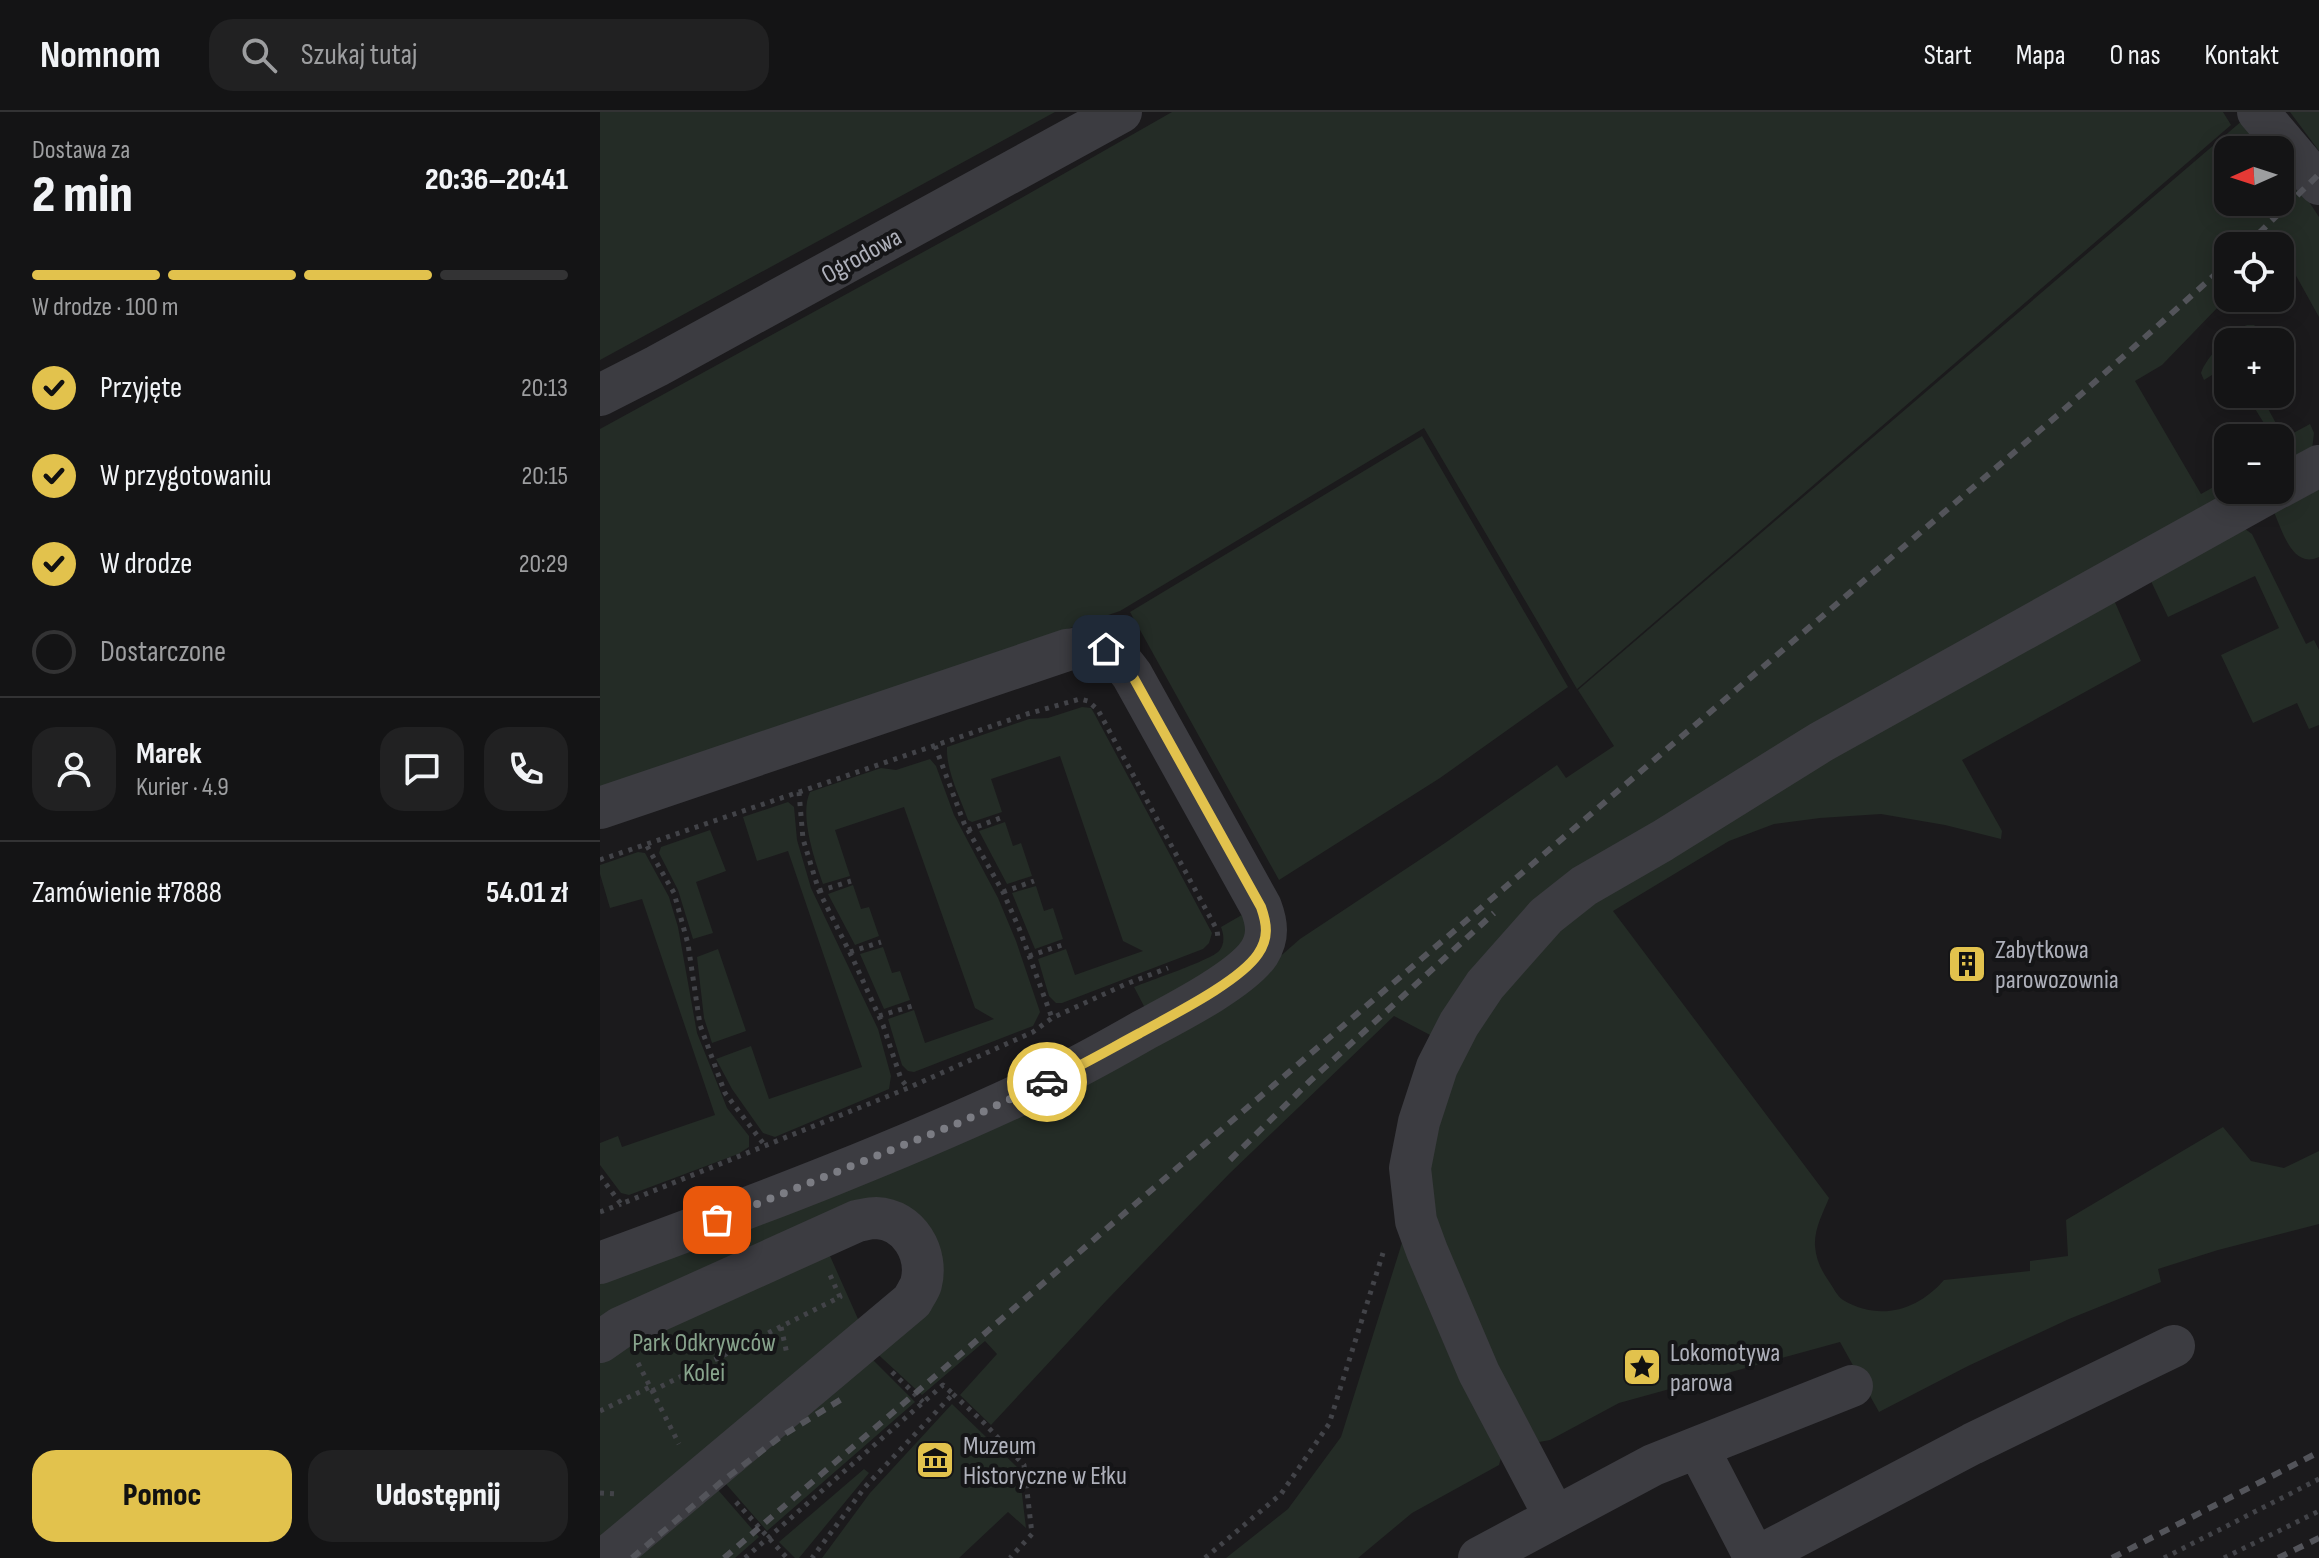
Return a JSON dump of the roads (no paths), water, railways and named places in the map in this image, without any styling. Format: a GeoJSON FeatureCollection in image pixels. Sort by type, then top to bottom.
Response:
{"type":"FeatureCollection","features":[{"type":"Feature","properties":{"kind":"street","name":"Ogrodowa"},"geometry":{"type":"LineString","coordinates":[[600,395],[1121,112]]}},
{"type":"Feature","properties":{"kind":"street"},"geometry":{"type":"LineString","coordinates":[[2258,112],[2319,184]]}},
{"type":"Feature","properties":{"kind":"street"},"geometry":{"type":"LineString","coordinates":[[2294,479],[2319,466]]}},
{"type":"Feature","properties":{"kind":"street"},"geometry":{"type":"LineString","coordinates":[[1555,1517],[1479,1373],[1416,1221],[1410,1168],[1419,1122],[1437,1067],[1459,1024],[1485,985],[1546,916],[1584,886],[1821,742],[2249,504]]}},
{"type":"Feature","properties":{"kind":"street"},"geometry":{"type":"LineString","coordinates":[[600,808],[1067,650],[1087,647],[1106,649],[1120,658],[1132,675],[1267,923],[1266,938],[1259,953],[1237,975],[1186,1008],[1062,1075],[961,1122],[789,1192],[600,1263]]}},
{"type":"Feature","properties":{"kind":"street"},"geometry":{"type":"LineString","coordinates":[[606,1558],[912,1301],[920,1286],[923,1266],[918,1247],[908,1232],[895,1223],[877,1218],[857,1221],[610,1335]]}},
{"type":"Feature","properties":{"kind":"street"},"geometry":{"type":"LineString","coordinates":[[1698,1448],[1755,1558],[1985,1437],[2174,1346]]}},
{"type":"Feature","properties":{"kind":"street"},"geometry":{"type":"LineString","coordinates":[[1479,1558],[1653,1465],[1852,1386]]}},
{"type":"Feature","properties":{"kind":"railway"},"geometry":{"type":"LineString","coordinates":[[2260,232],[2319,174]]}},
{"type":"Feature","properties":{"kind":"railway"},"geometry":{"type":"LineString","coordinates":[[724,1558],[2059,414],[2214,276]]}},
{"type":"Feature","properties":{"kind":"railway"},"geometry":{"type":"LineString","coordinates":[[1230,1160],[1310,1081],[1494,913]]}},
{"type":"Feature","properties":{"kind":"railway"},"geometry":{"type":"LineString","coordinates":[[632,1558],[780,1437],[845,1397]]}},
{"type":"Feature","properties":{"kind":"railway"},"geometry":{"type":"LineString","coordinates":[[2112,1558],[2319,1452]]}},
{"type":"Feature","properties":{"kind":"railway"},"geometry":{"type":"LineString","coordinates":[[2278,1558],[2319,1538]]}},
{"type":"Feature","properties":{"kind":"place","name":"Zabytkowa parowozownia"},"geometry":{"type":"Point","coordinates":[1967,964]}},
{"type":"Feature","properties":{"kind":"place","name":"Lokomotywa parowa"},"geometry":{"type":"Point","coordinates":[1642,1367]}},
{"type":"Feature","properties":{"kind":"place","name":"Muzeum Historyczne w Ełku"},"geometry":{"type":"Point","coordinates":[935,1460]}},
{"type":"Feature","properties":{"kind":"park label","name":"Park Odkrywców Kolei"},"geometry":{"type":"Point","coordinates":[704,1357]}}]}
